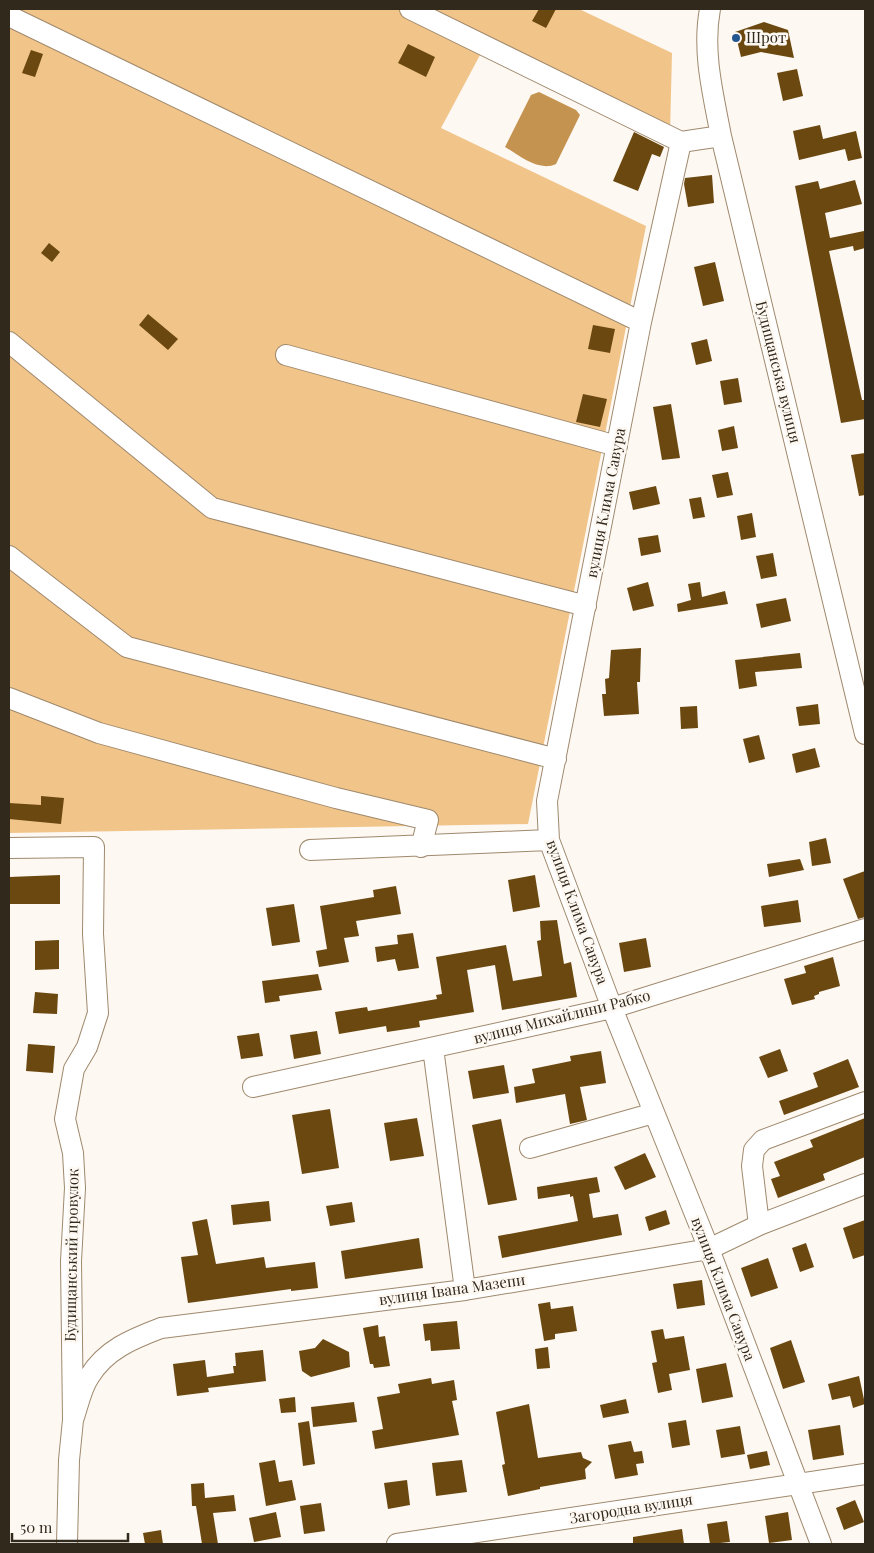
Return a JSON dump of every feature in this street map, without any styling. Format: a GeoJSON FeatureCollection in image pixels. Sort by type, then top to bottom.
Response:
{"type":"FeatureCollection","features":[{"type":"Feature","properties":{"kind":"street"},"geometry":{"type":"LineString","coordinates":[[410,9],[681,142],[721,136]]}},
{"type":"Feature","properties":{"kind":"street","name":"Будищанська вулиця"},"geometry":{"type":"LineString","coordinates":[[710,9],[706,31],[709,64],[721,136],[865,734]]}},
{"type":"Feature","properties":{"kind":"street"},"geometry":{"type":"LineString","coordinates":[[9,16],[641,322]]}},
{"type":"Feature","properties":{"kind":"street","name":"вулиця Клима Савура"},"geometry":{"type":"LineString","coordinates":[[681,142],[641,322],[547,800],[549,840],[612,1008],[709,1249],[821,1544]]}},
{"type":"Feature","properties":{"kind":"street"},"geometry":{"type":"LineString","coordinates":[[9,342],[212,508],[586,606]]}},
{"type":"Feature","properties":{"kind":"street"},"geometry":{"type":"LineString","coordinates":[[286,355],[617,446]]}},
{"type":"Feature","properties":{"kind":"street"},"geometry":{"type":"LineString","coordinates":[[9,556],[127,647],[556,759]]}},
{"type":"Feature","properties":{"kind":"street"},"geometry":{"type":"LineString","coordinates":[[9,698],[99,733],[336,798],[428,820],[421,847]]}},
{"type":"Feature","properties":{"kind":"street"},"geometry":{"type":"LineString","coordinates":[[310,850],[421,847],[549,840]]}},
{"type":"Feature","properties":{"kind":"street","name":"Будищанський провулок"},"geometry":{"type":"LineString","coordinates":[[9,848],[94,847],[94,951],[98,1013],[87,1047],[74,1069],[65,1119],[73,1153],[75,1188],[71,1262],[73,1420],[69,1460],[67,1544]]}},
{"type":"Feature","properties":{"kind":"street","name":"вулиця Михайлини Рабко"},"geometry":{"type":"LineString","coordinates":[[253,1087],[612,1008],[865,928]]}},
{"type":"Feature","properties":{"kind":"street"},"geometry":{"type":"LineString","coordinates":[[433,1048],[465,1290]]}},
{"type":"Feature","properties":{"kind":"street"},"geometry":{"type":"LineString","coordinates":[[759,1224],[752,1166],[754,1150],[763,1140],[865,1102]]}},
{"type":"Feature","properties":{"kind":"street"},"geometry":{"type":"LineString","coordinates":[[530,1148],[654,1113]]}},
{"type":"Feature","properties":{"kind":"street","name":"вулиця Івана Мазепи"},"geometry":{"type":"LineString","coordinates":[[73,1420],[88,1378],[105,1355],[133,1339],[160,1328],[465,1290],[709,1249],[759,1224],[865,1184]]}},
{"type":"Feature","properties":{"kind":"street","name":"Загородна вулиця"},"geometry":{"type":"LineString","coordinates":[[397,1544],[865,1474]]}},
{"type":"Feature","properties":{"kind":"shaded area"},"geometry":{"type":"Polygon","coordinates":[[[9,9],[579,9],[672,53],[670,134],[487,42],[441,128],[646,226],[528,824],[9,833],[9,9]]]}},
{"type":"Feature","properties":{"kind":"shaded area"},"geometry":{"type":"Polygon","coordinates":[[[539,92],[576,110],[580,115],[556,164],[550,166],[536,165],[505,147],[531,95],[539,92]]]}},
{"type":"Feature","properties":{"kind":"building"},"geometry":{"type":"Polygon","coordinates":[[[539,9],[556,9],[546,28],[532,21],[539,9]]]}},
{"type":"Feature","properties":{"kind":"building"},"geometry":{"type":"Polygon","coordinates":[[[764,22],[788,30],[794,58],[761,52],[741,57],[735,32],[764,22]]]}},
{"type":"Feature","properties":{"kind":"building"},"geometry":{"type":"Polygon","coordinates":[[[408,44],[435,57],[426,77],[398,63],[408,44]]]}},
{"type":"Feature","properties":{"kind":"building"},"geometry":{"type":"Polygon","coordinates":[[[31,50],[43,54],[35,77],[22,73],[31,50]]]}},
{"type":"Feature","properties":{"kind":"building"},"geometry":{"type":"Polygon","coordinates":[[[797,69],[803,96],[783,101],[777,73],[797,69]]]}},
{"type":"Feature","properties":{"kind":"building"},"geometry":{"type":"Polygon","coordinates":[[[820,125],[823,139],[856,131],[862,158],[848,161],[845,149],[799,160],[793,131],[820,125]]]}},
{"type":"Feature","properties":{"kind":"building"},"geometry":{"type":"Polygon","coordinates":[[[634,132],[664,147],[660,157],[652,154],[638,191],[613,181],[634,132]]]}},
{"type":"Feature","properties":{"kind":"building"},"geometry":{"type":"Polygon","coordinates":[[[712,175],[714,203],[688,207],[684,184],[685,178],[712,175]]]}},
{"type":"Feature","properties":{"kind":"building"},"geometry":{"type":"Polygon","coordinates":[[[855,180],[862,204],[825,213],[830,238],[864,231],[865,237],[865,248],[854,251],[853,246],[829,251],[862,400],[865,400],[865,419],[841,423],[795,186],[818,181],[820,189],[855,180]]]}},
{"type":"Feature","properties":{"kind":"building"},"geometry":{"type":"Polygon","coordinates":[[[49,243],[60,252],[52,262],[41,253],[49,243]]]}},
{"type":"Feature","properties":{"kind":"building"},"geometry":{"type":"Polygon","coordinates":[[[715,262],[724,301],[703,306],[694,267],[715,262]]]}},
{"type":"Feature","properties":{"kind":"building"},"geometry":{"type":"Polygon","coordinates":[[[148,314],[178,339],[168,350],[139,325],[148,314]]]}},
{"type":"Feature","properties":{"kind":"building"},"geometry":{"type":"Polygon","coordinates":[[[593,325],[615,329],[610,353],[588,349],[593,325]]]}},
{"type":"Feature","properties":{"kind":"building"},"geometry":{"type":"Polygon","coordinates":[[[707,339],[712,361],[696,365],[691,343],[707,339]]]}},
{"type":"Feature","properties":{"kind":"building"},"geometry":{"type":"Polygon","coordinates":[[[738,378],[742,402],[724,405],[720,381],[738,378]]]}},
{"type":"Feature","properties":{"kind":"building"},"geometry":{"type":"Polygon","coordinates":[[[583,394],[607,399],[600,427],[576,422],[583,394]]]}},
{"type":"Feature","properties":{"kind":"building"},"geometry":{"type":"Polygon","coordinates":[[[671,404],[680,458],[662,460],[653,407],[671,404]]]}},
{"type":"Feature","properties":{"kind":"building"},"geometry":{"type":"Polygon","coordinates":[[[734,426],[738,448],[722,451],[718,430],[734,426]]]}},
{"type":"Feature","properties":{"kind":"building"},"geometry":{"type":"Polygon","coordinates":[[[865,453],[865,495],[859,496],[851,455],[865,453]]]}},
{"type":"Feature","properties":{"kind":"building"},"geometry":{"type":"Polygon","coordinates":[[[728,472],[733,495],[717,498],[712,475],[728,472]]]}},
{"type":"Feature","properties":{"kind":"building"},"geometry":{"type":"Polygon","coordinates":[[[656,486],[660,504],[633,510],[629,492],[656,486]]]}},
{"type":"Feature","properties":{"kind":"building"},"geometry":{"type":"Polygon","coordinates":[[[701,497],[705,517],[693,519],[689,499],[701,497]]]}},
{"type":"Feature","properties":{"kind":"building"},"geometry":{"type":"Polygon","coordinates":[[[752,513],[756,537],[741,540],[737,516],[752,513]]]}},
{"type":"Feature","properties":{"kind":"building"},"geometry":{"type":"Polygon","coordinates":[[[658,535],[661,552],[641,556],[638,538],[658,535]]]}},
{"type":"Feature","properties":{"kind":"building"},"geometry":{"type":"Polygon","coordinates":[[[773,553],[777,576],[761,579],[756,556],[773,553]]]}},
{"type":"Feature","properties":{"kind":"building"},"geometry":{"type":"Polygon","coordinates":[[[648,582],[654,606],[633,611],[627,588],[648,582]]]}},
{"type":"Feature","properties":{"kind":"building"},"geometry":{"type":"Polygon","coordinates":[[[700,582],[702,597],[725,591],[728,604],[678,612],[677,604],[691,600],[688,584],[700,582]]]}},
{"type":"Feature","properties":{"kind":"building"},"geometry":{"type":"Polygon","coordinates":[[[786,598],[791,621],[761,628],[756,604],[786,598]]]}},
{"type":"Feature","properties":{"kind":"building"},"geometry":{"type":"Polygon","coordinates":[[[641,648],[640,682],[637,682],[639,714],[604,716],[602,694],[606,694],[605,679],[609,678],[611,650],[641,648]]]}},
{"type":"Feature","properties":{"kind":"building"},"geometry":{"type":"Polygon","coordinates":[[[800,653],[802,668],[755,672],[757,686],[739,689],[735,660],[800,653]]]}},
{"type":"Feature","properties":{"kind":"building"},"geometry":{"type":"Polygon","coordinates":[[[818,704],[820,724],[799,726],[796,707],[818,704]]]}},
{"type":"Feature","properties":{"kind":"building"},"geometry":{"type":"Polygon","coordinates":[[[697,706],[698,728],[681,729],[680,707],[697,706]]]}},
{"type":"Feature","properties":{"kind":"building"},"geometry":{"type":"Polygon","coordinates":[[[759,735],[765,759],[749,763],[743,739],[759,735]]]}},
{"type":"Feature","properties":{"kind":"building"},"geometry":{"type":"Polygon","coordinates":[[[815,748],[820,767],[796,773],[792,754],[815,748]]]}},
{"type":"Feature","properties":{"kind":"building"},"geometry":{"type":"Polygon","coordinates":[[[41,796],[64,798],[61,824],[9,819],[9,803],[41,805],[41,796]]]}},
{"type":"Feature","properties":{"kind":"building"},"geometry":{"type":"Polygon","coordinates":[[[826,838],[831,863],[812,866],[809,842],[826,838]]]}},
{"type":"Feature","properties":{"kind":"building"},"geometry":{"type":"Polygon","coordinates":[[[800,859],[804,870],[769,877],[767,864],[800,859]]]}},
{"type":"Feature","properties":{"kind":"building"},"geometry":{"type":"Polygon","coordinates":[[[865,871],[865,917],[858,919],[843,879],[865,871]]]}},
{"type":"Feature","properties":{"kind":"building"},"geometry":{"type":"Polygon","coordinates":[[[60,875],[60,904],[9,904],[9,877],[60,875]]]}},
{"type":"Feature","properties":{"kind":"building"},"geometry":{"type":"Polygon","coordinates":[[[535,875],[540,907],[513,912],[508,880],[535,875]]]}},
{"type":"Feature","properties":{"kind":"building"},"geometry":{"type":"Polygon","coordinates":[[[396,886],[401,914],[356,921],[359,936],[344,938],[349,962],[319,967],[316,951],[327,949],[320,906],[374,897],[373,890],[396,886]]]}},
{"type":"Feature","properties":{"kind":"building"},"geometry":{"type":"Polygon","coordinates":[[[798,900],[801,922],[764,927],[761,906],[798,900]]]}},
{"type":"Feature","properties":{"kind":"building"},"geometry":{"type":"Polygon","coordinates":[[[294,904],[300,942],[272,946],[266,908],[294,904]]]}},
{"type":"Feature","properties":{"kind":"building"},"geometry":{"type":"Polygon","coordinates":[[[557,920],[564,964],[571,962],[577,997],[502,1010],[495,965],[467,970],[474,1012],[419,1021],[420,1027],[387,1032],[386,1026],[339,1034],[335,1012],[367,1007],[368,1011],[437,999],[436,995],[442,994],[436,957],[506,945],[513,981],[542,976],[537,941],[541,940],[540,921],[557,920]]]}},
{"type":"Feature","properties":{"kind":"building"},"geometry":{"type":"Polygon","coordinates":[[[413,933],[419,968],[398,971],[395,959],[377,962],[375,947],[398,944],[397,935],[413,933]]]}},
{"type":"Feature","properties":{"kind":"building"},"geometry":{"type":"Polygon","coordinates":[[[646,938],[651,967],[624,972],[619,943],[646,938]]]}},
{"type":"Feature","properties":{"kind":"building"},"geometry":{"type":"Polygon","coordinates":[[[59,940],[59,969],[35,970],[35,941],[59,940]]]}},
{"type":"Feature","properties":{"kind":"building"},"geometry":{"type":"Polygon","coordinates":[[[833,957],[840,986],[819,992],[819,994],[814,996],[815,999],[792,1005],[784,979],[806,973],[804,966],[833,957]]]}},
{"type":"Feature","properties":{"kind":"building"},"geometry":{"type":"Polygon","coordinates":[[[318,974],[322,990],[279,996],[280,1001],[265,1003],[262,981],[318,974]]]}},
{"type":"Feature","properties":{"kind":"building"},"geometry":{"type":"Polygon","coordinates":[[[35,992],[58,994],[57,1014],[33,1013],[35,992]]]}},
{"type":"Feature","properties":{"kind":"building"},"geometry":{"type":"Polygon","coordinates":[[[317,1031],[321,1054],[294,1059],[290,1035],[317,1031]]]}},
{"type":"Feature","properties":{"kind":"building"},"geometry":{"type":"Polygon","coordinates":[[[259,1033],[263,1056],[241,1059],[237,1036],[259,1033]]]}},
{"type":"Feature","properties":{"kind":"building"},"geometry":{"type":"Polygon","coordinates":[[[28,1044],[55,1046],[53,1073],[26,1071],[28,1044]]]}},
{"type":"Feature","properties":{"kind":"building"},"geometry":{"type":"Polygon","coordinates":[[[780,1049],[788,1071],[768,1078],[759,1057],[780,1049]]]}},
{"type":"Feature","properties":{"kind":"building"},"geometry":{"type":"Polygon","coordinates":[[[601,1051],[606,1083],[580,1087],[587,1120],[570,1124],[565,1094],[516,1103],[514,1087],[535,1083],[532,1069],[571,1061],[570,1056],[601,1051]]]}},
{"type":"Feature","properties":{"kind":"building"},"geometry":{"type":"Polygon","coordinates":[[[848,1059],[859,1087],[784,1115],[779,1101],[818,1087],[813,1073],[848,1059]]]}},
{"type":"Feature","properties":{"kind":"building"},"geometry":{"type":"Polygon","coordinates":[[[504,1065],[509,1093],[473,1099],[468,1071],[504,1065]]]}},
{"type":"Feature","properties":{"kind":"building"},"geometry":{"type":"Polygon","coordinates":[[[330,1109],[339,1168],[302,1174],[292,1115],[330,1109]]]}},
{"type":"Feature","properties":{"kind":"building"},"geometry":{"type":"Polygon","coordinates":[[[417,1118],[424,1156],[390,1161],[384,1123],[417,1118]]]}},
{"type":"Feature","properties":{"kind":"building"},"geometry":{"type":"Polygon","coordinates":[[[865,1118],[865,1157],[823,1174],[825,1180],[778,1198],[771,1179],[780,1176],[774,1162],[813,1147],[810,1140],[865,1118]]]}},
{"type":"Feature","properties":{"kind":"building"},"geometry":{"type":"Polygon","coordinates":[[[501,1119],[517,1200],[488,1205],[472,1125],[501,1119]]]}},
{"type":"Feature","properties":{"kind":"building"},"geometry":{"type":"Polygon","coordinates":[[[645,1153],[656,1177],[625,1190],[614,1167],[645,1153]]]}},
{"type":"Feature","properties":{"kind":"building"},"geometry":{"type":"Polygon","coordinates":[[[597,1177],[600,1192],[589,1194],[593,1218],[618,1214],[622,1235],[502,1258],[498,1236],[578,1221],[573,1196],[570,1197],[570,1194],[538,1199],[537,1187],[597,1177]]]}},
{"type":"Feature","properties":{"kind":"building"},"geometry":{"type":"Polygon","coordinates":[[[269,1201],[271,1221],[233,1225],[231,1205],[269,1201]]]}},
{"type":"Feature","properties":{"kind":"building"},"geometry":{"type":"Polygon","coordinates":[[[352,1202],[355,1222],[330,1226],[326,1206],[352,1202]]]}},
{"type":"Feature","properties":{"kind":"building"},"geometry":{"type":"Polygon","coordinates":[[[666,1210],[670,1224],[649,1231],[645,1217],[666,1210]]]}},
{"type":"Feature","properties":{"kind":"building"},"geometry":{"type":"Polygon","coordinates":[[[207,1219],[216,1264],[264,1257],[266,1268],[315,1262],[318,1288],[291,1291],[291,1289],[188,1303],[181,1257],[198,1255],[192,1222],[207,1219]]]}},
{"type":"Feature","properties":{"kind":"building"},"geometry":{"type":"Polygon","coordinates":[[[865,1220],[865,1255],[853,1259],[843,1228],[865,1220]]]}},
{"type":"Feature","properties":{"kind":"building"},"geometry":{"type":"Polygon","coordinates":[[[419,1238],[423,1268],[345,1279],[341,1251],[419,1238]]]}},
{"type":"Feature","properties":{"kind":"building"},"geometry":{"type":"Polygon","coordinates":[[[806,1243],[814,1267],[800,1272],[792,1248],[806,1243]]]}},
{"type":"Feature","properties":{"kind":"building"},"geometry":{"type":"Polygon","coordinates":[[[768,1258],[778,1288],[751,1297],[741,1268],[768,1258]]]}},
{"type":"Feature","properties":{"kind":"building"},"geometry":{"type":"Polygon","coordinates":[[[702,1280],[705,1305],[677,1309],[673,1284],[702,1280]]]}},
{"type":"Feature","properties":{"kind":"building"},"geometry":{"type":"Polygon","coordinates":[[[550,1302],[551,1309],[573,1306],[577,1331],[555,1334],[555,1339],[544,1341],[538,1304],[550,1302]]]}},
{"type":"Feature","properties":{"kind":"building"},"geometry":{"type":"Polygon","coordinates":[[[457,1321],[460,1349],[431,1351],[430,1340],[425,1341],[423,1324],[457,1321]]]}},
{"type":"Feature","properties":{"kind":"building"},"geometry":{"type":"Polygon","coordinates":[[[378,1325],[379,1337],[385,1336],[390,1366],[374,1368],[373,1364],[370,1364],[363,1328],[378,1325]]]}},
{"type":"Feature","properties":{"kind":"building"},"geometry":{"type":"Polygon","coordinates":[[[663,1329],[665,1339],[684,1336],[690,1370],[669,1374],[672,1390],[658,1393],[652,1363],[657,1362],[651,1331],[663,1329]]]}},
{"type":"Feature","properties":{"kind":"building"},"geometry":{"type":"Polygon","coordinates":[[[323,1339],[349,1352],[350,1367],[311,1377],[302,1371],[299,1351],[315,1348],[323,1339]]]}},
{"type":"Feature","properties":{"kind":"building"},"geometry":{"type":"Polygon","coordinates":[[[791,1340],[805,1382],[783,1389],[770,1348],[791,1340]]]}},
{"type":"Feature","properties":{"kind":"building"},"geometry":{"type":"Polygon","coordinates":[[[548,1347],[550,1368],[537,1369],[535,1349],[548,1347]]]}},
{"type":"Feature","properties":{"kind":"building"},"geometry":{"type":"Polygon","coordinates":[[[263,1350],[266,1381],[208,1388],[209,1392],[177,1396],[173,1364],[205,1360],[207,1377],[234,1373],[233,1366],[236,1366],[235,1353],[263,1350]]]}},
{"type":"Feature","properties":{"kind":"building"},"geometry":{"type":"Polygon","coordinates":[[[726,1363],[733,1397],[702,1403],[696,1369],[726,1363]]]}},
{"type":"Feature","properties":{"kind":"building"},"geometry":{"type":"Polygon","coordinates":[[[859,1376],[865,1404],[853,1408],[850,1396],[832,1400],[828,1384],[859,1376]]]}},
{"type":"Feature","properties":{"kind":"building"},"geometry":{"type":"Polygon","coordinates":[[[431,1378],[432,1384],[454,1380],[457,1400],[452,1401],[459,1435],[375,1449],[372,1431],[383,1429],[377,1397],[400,1393],[398,1384],[431,1378]]]}},
{"type":"Feature","properties":{"kind":"building"},"geometry":{"type":"Polygon","coordinates":[[[295,1397],[296,1412],[281,1413],[279,1399],[295,1397]]]}},
{"type":"Feature","properties":{"kind":"building"},"geometry":{"type":"Polygon","coordinates":[[[626,1399],[629,1413],[603,1418],[600,1405],[626,1399]]]}},
{"type":"Feature","properties":{"kind":"building"},"geometry":{"type":"Polygon","coordinates":[[[354,1402],[357,1422],[313,1427],[311,1407],[354,1402]]]}},
{"type":"Feature","properties":{"kind":"building"},"geometry":{"type":"Polygon","coordinates":[[[529,1404],[538,1458],[581,1452],[583,1458],[592,1462],[585,1469],[586,1479],[540,1487],[540,1489],[508,1496],[502,1465],[505,1464],[496,1412],[529,1404]]]}},
{"type":"Feature","properties":{"kind":"building"},"geometry":{"type":"Polygon","coordinates":[[[686,1420],[690,1445],[672,1448],[668,1423],[686,1420]]]}},
{"type":"Feature","properties":{"kind":"building"},"geometry":{"type":"Polygon","coordinates":[[[309,1421],[315,1464],[303,1466],[298,1423],[309,1421]]]}},
{"type":"Feature","properties":{"kind":"building"},"geometry":{"type":"Polygon","coordinates":[[[840,1425],[844,1455],[813,1460],[808,1430],[840,1425]]]}},
{"type":"Feature","properties":{"kind":"building"},"geometry":{"type":"Polygon","coordinates":[[[740,1426],[745,1454],[721,1458],[716,1430],[740,1426]]]}},
{"type":"Feature","properties":{"kind":"building"},"geometry":{"type":"Polygon","coordinates":[[[631,1441],[634,1452],[642,1451],[644,1463],[636,1464],[638,1475],[615,1479],[608,1445],[631,1441]]]}},
{"type":"Feature","properties":{"kind":"building"},"geometry":{"type":"Polygon","coordinates":[[[767,1451],[770,1465],[750,1469],[747,1455],[767,1451]]]}},
{"type":"Feature","properties":{"kind":"building"},"geometry":{"type":"Polygon","coordinates":[[[275,1460],[279,1482],[292,1480],[296,1500],[266,1506],[259,1463],[275,1460]]]}},
{"type":"Feature","properties":{"kind":"building"},"geometry":{"type":"Polygon","coordinates":[[[462,1460],[467,1492],[436,1496],[432,1463],[462,1460]]]}},
{"type":"Feature","properties":{"kind":"building"},"geometry":{"type":"Polygon","coordinates":[[[407,1480],[410,1505],[388,1509],[384,1483],[407,1480]]]}},
{"type":"Feature","properties":{"kind":"building"},"geometry":{"type":"Polygon","coordinates":[[[204,1483],[205,1498],[234,1495],[236,1511],[213,1513],[218,1544],[202,1544],[196,1506],[192,1506],[191,1484],[204,1483]]]}},
{"type":"Feature","properties":{"kind":"building"},"geometry":{"type":"Polygon","coordinates":[[[855,1500],[864,1522],[844,1530],[836,1508],[855,1500]]]}},
{"type":"Feature","properties":{"kind":"building"},"geometry":{"type":"Polygon","coordinates":[[[321,1503],[325,1531],[304,1534],[300,1506],[321,1503]]]}},
{"type":"Feature","properties":{"kind":"building"},"geometry":{"type":"Polygon","coordinates":[[[276,1512],[281,1537],[254,1542],[249,1518],[276,1512]]]}},
{"type":"Feature","properties":{"kind":"building"},"geometry":{"type":"Polygon","coordinates":[[[788,1512],[792,1540],[769,1543],[765,1516],[788,1512]]]}},
{"type":"Feature","properties":{"kind":"building"},"geometry":{"type":"Polygon","coordinates":[[[727,1521],[730,1542],[710,1544],[707,1524],[727,1521]]]}},
{"type":"Feature","properties":{"kind":"building"},"geometry":{"type":"Polygon","coordinates":[[[682,1529],[684,1544],[633,1544],[633,1537],[682,1529]]]}},
{"type":"Feature","properties":{"kind":"building"},"geometry":{"type":"Polygon","coordinates":[[[161,1530],[163,1544],[145,1544],[143,1533],[161,1530]]]}},
{"type":"Feature","properties":{"kind":"place","name":"Шрот"},"geometry":{"type":"Point","coordinates":[736,38]}}]}
